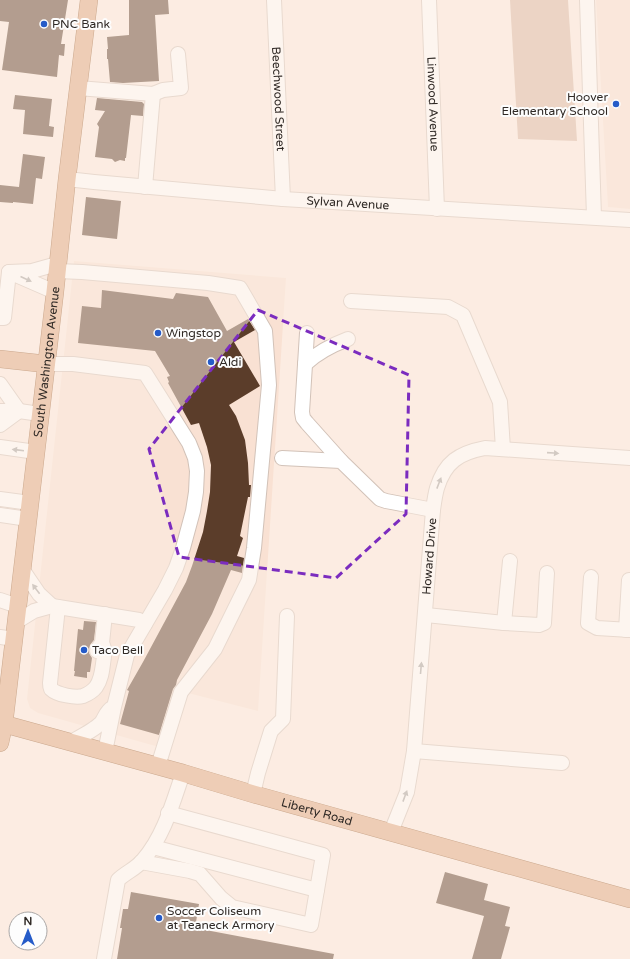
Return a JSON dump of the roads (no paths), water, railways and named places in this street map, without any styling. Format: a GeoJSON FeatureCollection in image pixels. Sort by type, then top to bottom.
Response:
{"type":"FeatureCollection","features":[{"type":"Feature","properties":{"kind":"main road","name":"South Washington Avenue"},"geometry":{"type":"LineString","coordinates":[[0,743],[12,626],[22,569],[89,0]]}},
{"type":"Feature","properties":{"kind":"main road"},"geometry":{"type":"LineString","coordinates":[[0,359],[46,364]]}},
{"type":"Feature","properties":{"kind":"main road","name":"Liberty Road"},"geometry":{"type":"LineString","coordinates":[[2,724],[158,766],[630,899]]}},
{"type":"Feature","properties":{"kind":"street","name":"Beechwood Street"},"geometry":{"type":"LineString","coordinates":[[274,0],[283,198]]}},
{"type":"Feature","properties":{"kind":"street","name":"Linwood Avenue"},"geometry":{"type":"LineString","coordinates":[[429,0],[437,209]]}},
{"type":"Feature","properties":{"kind":"street"},"geometry":{"type":"LineString","coordinates":[[587,0],[594,217]]}},
{"type":"Feature","properties":{"kind":"street"},"geometry":{"type":"LineString","coordinates":[[78,88],[153,94],[163,90],[181,88],[178,54]]}},
{"type":"Feature","properties":{"kind":"street"},"geometry":{"type":"LineString","coordinates":[[145,187],[153,94]]}},
{"type":"Feature","properties":{"kind":"street","name":"Sylvan Avenue"},"geometry":{"type":"LineString","coordinates":[[67,179],[283,198],[437,209],[630,220]]}},
{"type":"Feature","properties":{"kind":"street"},"geometry":{"type":"LineString","coordinates":[[9,272],[57,268],[90,273],[208,283],[240,288],[265,331],[269,385],[249,580],[215,649],[181,692],[158,766]]}},
{"type":"Feature","properties":{"kind":"street"},"geometry":{"type":"LineString","coordinates":[[9,272],[55,292]]}},
{"type":"Feature","properties":{"kind":"street"},"geometry":{"type":"LineString","coordinates":[[0,318],[4,318],[9,272]]}},
{"type":"Feature","properties":{"kind":"street"},"geometry":{"type":"LineString","coordinates":[[351,301],[448,307],[463,315],[500,402],[503,449]]}},
{"type":"Feature","properties":{"kind":"street"},"geometry":{"type":"LineString","coordinates":[[307,333],[302,412],[303,418],[341,460],[380,499],[433,510]]}},
{"type":"Feature","properties":{"kind":"street"},"geometry":{"type":"LineString","coordinates":[[305,364],[313,356],[348,338]]}},
{"type":"Feature","properties":{"kind":"street"},"geometry":{"type":"LineString","coordinates":[[46,364],[72,364],[145,373],[189,444],[195,458],[197,471],[193,511],[183,548],[176,568],[165,590],[127,655],[105,752]]}},
{"type":"Feature","properties":{"kind":"street"},"geometry":{"type":"LineString","coordinates":[[0,384],[20,411]]}},
{"type":"Feature","properties":{"kind":"street"},"geometry":{"type":"LineString","coordinates":[[0,398],[20,411]]}},
{"type":"Feature","properties":{"kind":"street"},"geometry":{"type":"LineString","coordinates":[[0,411],[20,411],[40,414]]}},
{"type":"Feature","properties":{"kind":"street"},"geometry":{"type":"LineString","coordinates":[[0,425],[20,411]]}},
{"type":"Feature","properties":{"kind":"street"},"geometry":{"type":"LineString","coordinates":[[0,447],[36,452]]}},
{"type":"Feature","properties":{"kind":"street","name":"Howard Drive"},"geometry":{"type":"LineString","coordinates":[[391,832],[407,792],[414,751],[426,615],[433,510],[437,488],[444,471],[456,457],[472,450],[485,448],[630,458]]}},
{"type":"Feature","properties":{"kind":"street"},"geometry":{"type":"LineString","coordinates":[[282,458],[341,460]]}},
{"type":"Feature","properties":{"kind":"street"},"geometry":{"type":"LineString","coordinates":[[0,500],[29,511]]}},
{"type":"Feature","properties":{"kind":"street"},"geometry":{"type":"LineString","coordinates":[[0,515],[29,511]]}},
{"type":"Feature","properties":{"kind":"street"},"geometry":{"type":"LineString","coordinates":[[504,623],[510,561]]}},
{"type":"Feature","properties":{"kind":"street"},"geometry":{"type":"LineString","coordinates":[[22,569],[39,594],[55,606]]}},
{"type":"Feature","properties":{"kind":"street"},"geometry":{"type":"LineString","coordinates":[[426,615],[539,625],[544,623],[547,574]]}},
{"type":"Feature","properties":{"kind":"street"},"geometry":{"type":"LineString","coordinates":[[591,577],[588,623],[597,628],[628,630],[629,580]]}},
{"type":"Feature","properties":{"kind":"street"},"geometry":{"type":"LineString","coordinates":[[0,600],[12,626],[34,611],[55,606],[139,620],[146,624]]}},
{"type":"Feature","properties":{"kind":"street"},"geometry":{"type":"LineString","coordinates":[[55,606],[50,683],[74,689],[84,687],[89,684],[95,674],[98,648],[102,643],[105,614]]}},
{"type":"Feature","properties":{"kind":"street"},"geometry":{"type":"LineString","coordinates":[[253,794],[271,731],[283,719],[287,616]]}},
{"type":"Feature","properties":{"kind":"street"},"geometry":{"type":"LineString","coordinates":[[71,742],[86,734],[101,723],[109,709],[114,707]]}},
{"type":"Feature","properties":{"kind":"street"},"geometry":{"type":"LineString","coordinates":[[414,751],[562,763]]}},
{"type":"Feature","properties":{"kind":"street"},"geometry":{"type":"LineString","coordinates":[[104,959],[118,880],[141,862],[153,846],[168,813],[183,773]]}},
{"type":"Feature","properties":{"kind":"street"},"geometry":{"type":"LineString","coordinates":[[141,862],[200,874],[221,898],[232,907],[311,925],[323,855],[168,813]]}},
{"type":"Feature","properties":{"kind":"street"},"geometry":{"type":"LineString","coordinates":[[153,846],[317,890]]}},
{"type":"Feature","properties":{"kind":"place","name":"PNC Bank"},"geometry":{"type":"Point","coordinates":[44,24]}},
{"type":"Feature","properties":{"kind":"place","name":"Hoover Elementary School"},"geometry":{"type":"Point","coordinates":[616,104]}},
{"type":"Feature","properties":{"kind":"place","name":"Wingstop"},"geometry":{"type":"Point","coordinates":[158,333]}},
{"type":"Feature","properties":{"kind":"place","name":"Aldi"},"geometry":{"type":"Point","coordinates":[211,362]}},
{"type":"Feature","properties":{"kind":"place","name":"Taco Bell"},"geometry":{"type":"Point","coordinates":[84,650]}},
{"type":"Feature","properties":{"kind":"place","name":"Soccer Coliseum at Teaneck Armory"},"geometry":{"type":"Point","coordinates":[159,918]}}]}
